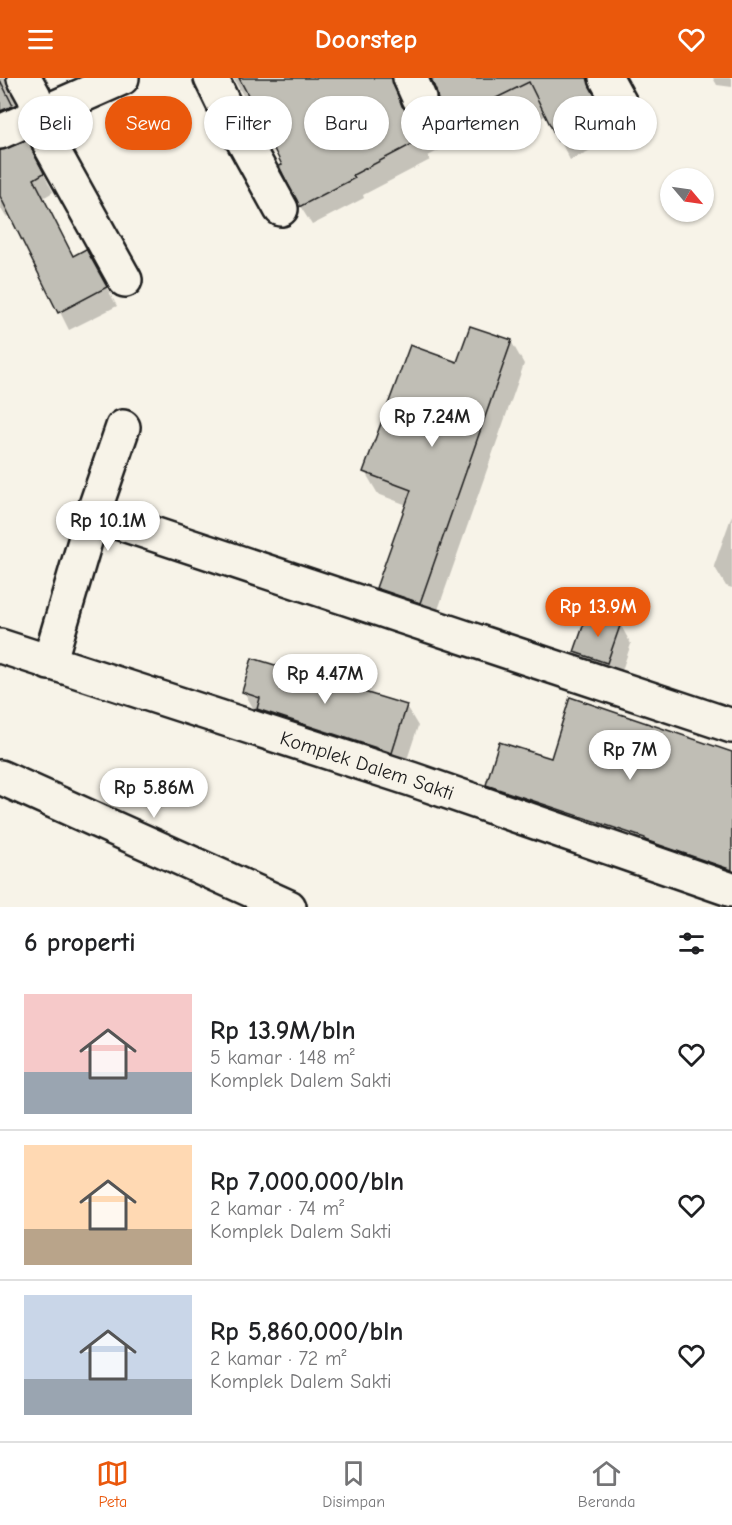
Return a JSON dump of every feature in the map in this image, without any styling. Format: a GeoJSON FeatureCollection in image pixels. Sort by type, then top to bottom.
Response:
{"type":"FeatureCollection","features":[{"type":"Feature","properties":{"kind":"street"},"geometry":{"type":"LineString","coordinates":[[24,78],[34,96]]}},
{"type":"Feature","properties":{"kind":"street"},"geometry":{"type":"LineString","coordinates":[[80,96],[122,78]]}},
{"type":"Feature","properties":{"kind":"street"},"geometry":{"type":"LineString","coordinates":[[210,78],[281,209]]}},
{"type":"Feature","properties":{"kind":"street"},"geometry":{"type":"LineString","coordinates":[[606,78],[616,96]]}},
{"type":"Feature","properties":{"kind":"street"},"geometry":{"type":"LineString","coordinates":[[0,132],[18,123]]}},
{"type":"Feature","properties":{"kind":"street"},"geometry":{"type":"LineString","coordinates":[[53,150],[124,280]]}},
{"type":"Feature","properties":{"kind":"street"},"geometry":{"type":"LineString","coordinates":[[49,663],[93,514],[123,427]]}},
{"type":"Feature","properties":{"kind":"street"},"geometry":{"type":"LineString","coordinates":[[93,514],[732,726]]}},
{"type":"Feature","properties":{"kind":"street","name":"Komplek Dalem Sakti"},"geometry":{"type":"LineString","coordinates":[[0,646],[411,779],[732,890]]}},
{"type":"Feature","properties":{"kind":"street"},"geometry":{"type":"LineString","coordinates":[[0,777],[289,907]]}},
{"type":"Feature","properties":{"kind":"building"},"geometry":{"type":"Polygon","coordinates":[[[239,78],[392,78],[401,103],[401,150],[353,175],[355,178],[299,207],[279,166],[282,165],[274,150],[292,150],[292,96],[249,96],[239,78]]]}},
{"type":"Feature","properties":{"kind":"building"},"geometry":{"type":"Polygon","coordinates":[[[431,78],[587,78],[596,96],[553,96],[553,131],[541,106],[541,96],[536,96],[529,82],[500,96],[437,96],[431,78]]]}},
{"type":"Feature","properties":{"kind":"building"},"geometry":{"type":"Polygon","coordinates":[[[0,80],[13,106],[0,111],[0,80]]]}},
{"type":"Feature","properties":{"kind":"building"},"geometry":{"type":"Polygon","coordinates":[[[18,144],[18,150],[33,150],[44,173],[34,179],[73,256],[86,249],[107,287],[58,313],[0,196],[0,150],[18,144]]]}},
{"type":"Feature","properties":{"kind":"building"},"geometry":{"type":"Polygon","coordinates":[[[470,326],[512,340],[420,603],[376,588],[411,490],[363,472],[410,345],[457,362],[470,326]]]}},
{"type":"Feature","properties":{"kind":"building"},"geometry":{"type":"Polygon","coordinates":[[[588,612],[621,623],[607,663],[574,652],[588,612]]]}},
{"type":"Feature","properties":{"kind":"building"},"geometry":{"type":"Polygon","coordinates":[[[252,658],[407,705],[392,753],[257,709],[260,698],[242,692],[252,658]]]}},
{"type":"Feature","properties":{"kind":"building"},"geometry":{"type":"Polygon","coordinates":[[[570,697],[732,752],[732,870],[645,840],[645,838],[486,785],[499,742],[551,758],[570,697]]]}}]}
